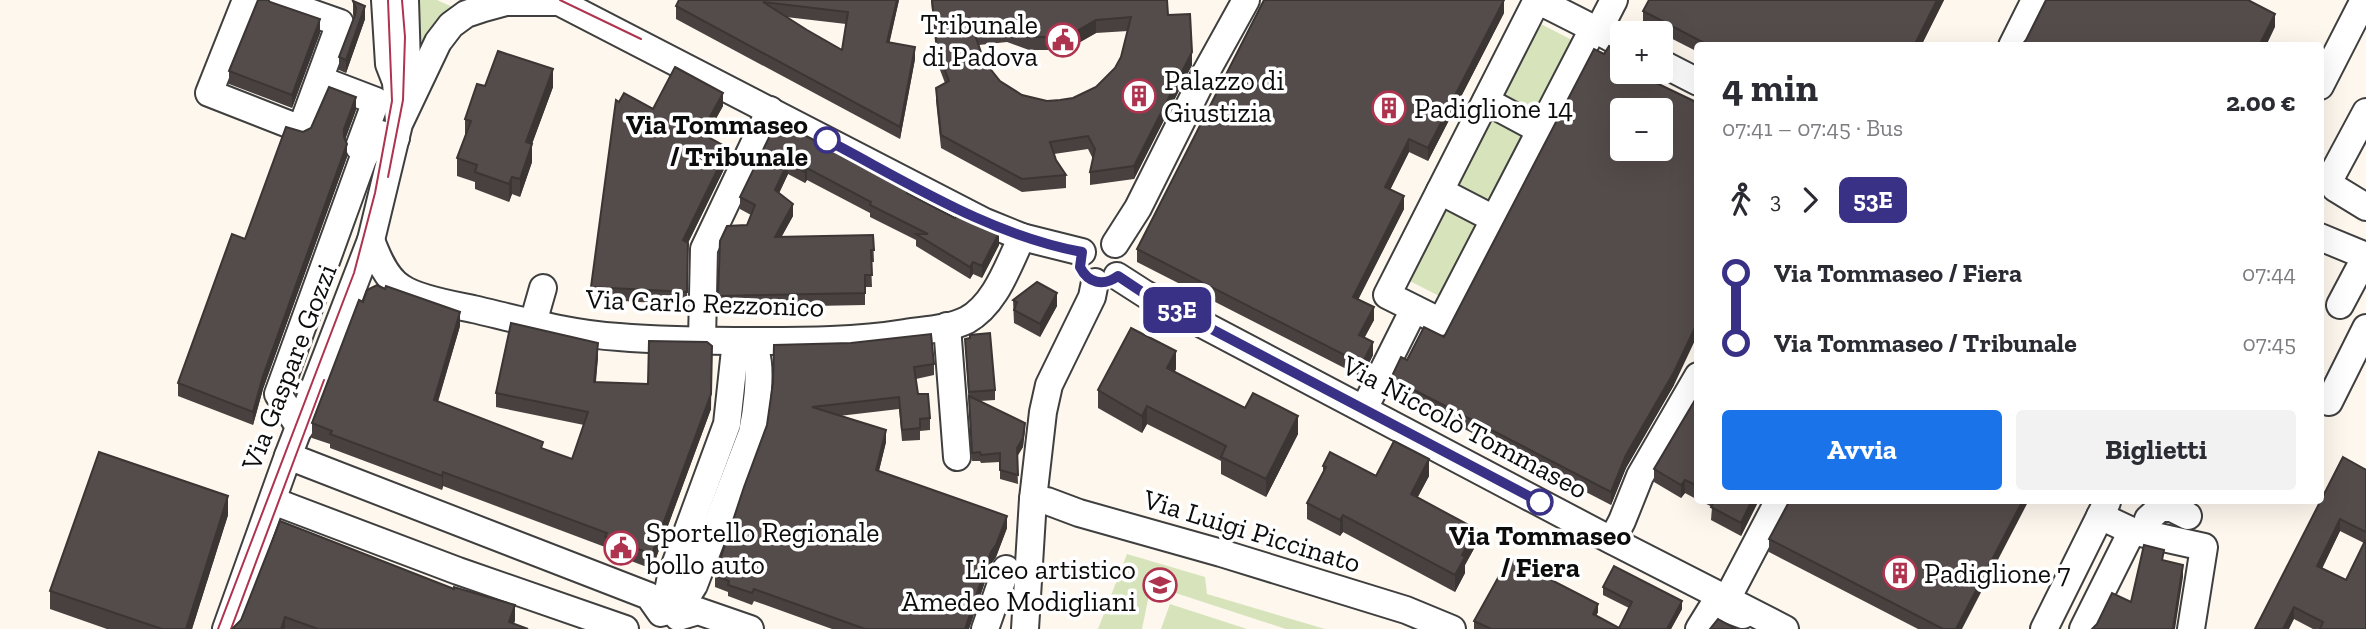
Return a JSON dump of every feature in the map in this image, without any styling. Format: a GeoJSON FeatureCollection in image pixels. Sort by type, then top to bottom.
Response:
{"type":"FeatureCollection","features":[{"type":"Feature","properties":{"kind":"street"},"geometry":{"type":"LineString","coordinates":[[246,0],[209,93],[301,129],[340,23],[275,0]]}},
{"type":"Feature","properties":{"kind":"street","name":"Via Gaspare Gozzi"},"geometry":{"type":"LineString","coordinates":[[385,0],[389,64],[396,82],[398,131]]}},
{"type":"Feature","properties":{"kind":"street","name":"Via Gaspare Gozzi"},"geometry":{"type":"LineString","coordinates":[[396,82],[407,65],[405,0]]}},
{"type":"Feature","properties":{"kind":"street"},"geometry":{"type":"LineString","coordinates":[[1115,244],[1138,208],[1246,0]]}},
{"type":"Feature","properties":{"kind":"street"},"geometry":{"type":"LineString","coordinates":[[1610,38],[1595,30],[1537,0],[1387,295],[1441,321],[1540,130],[1595,30],[1614,0]]}},
{"type":"Feature","properties":{"kind":"street"},"geometry":{"type":"LineString","coordinates":[[2014,42],[2035,0]]}},
{"type":"Feature","properties":{"kind":"street"},"geometry":{"type":"LineString","coordinates":[[2324,81],[2355,44],[2364,0]]}},
{"type":"Feature","properties":{"kind":"street","name":"Via Gaspare Gozzi"},"geometry":{"type":"LineString","coordinates":[[226,629],[288,456],[371,240],[398,131],[438,42],[451,25],[466,14],[506,2],[559,2],[770,110]]}},
{"type":"Feature","properties":{"kind":"street"},"geometry":{"type":"LineString","coordinates":[[1673,69],[1694,80]]}},
{"type":"Feature","properties":{"kind":"street"},"geometry":{"type":"LineString","coordinates":[[320,80],[376,101],[320,252],[330,256]]}},
{"type":"Feature","properties":{"kind":"street"},"geometry":{"type":"LineString","coordinates":[[1486,101],[1540,130]]}},
{"type":"Feature","properties":{"kind":"street"},"geometry":{"type":"LineString","coordinates":[[702,341],[704,249],[770,110],[985,222],[1022,237],[1082,252]]}},
{"type":"Feature","properties":{"kind":"street"},"geometry":{"type":"LineString","coordinates":[[2366,112],[2330,179],[2335,188],[2366,206]]}},
{"type":"Feature","properties":{"kind":"street"},"geometry":{"type":"LineString","coordinates":[[300,428],[278,394],[363,159],[377,133],[398,131]]}},
{"type":"Feature","properties":{"kind":"street"},"geometry":{"type":"LineString","coordinates":[[1440,191],[1494,219]]}},
{"type":"Feature","properties":{"kind":"street","name":"Via Carlo Rezzonico"},"geometry":{"type":"LineString","coordinates":[[371,240],[380,262],[402,289],[439,301],[533,323],[617,337],[702,341],[828,341],[887,336],[965,321],[988,302],[1022,237]]}},
{"type":"Feature","properties":{"kind":"street"},"geometry":{"type":"LineString","coordinates":[[2324,239],[2366,256],[2340,305]]}},
{"type":"Feature","properties":{"kind":"street"},"geometry":{"type":"LineString","coordinates":[[1025,629],[1040,434],[1049,385],[1089,304],[1106,279],[1121,270],[1123,256],[1115,244],[1108,240],[1097,240],[1089,243],[1082,252],[1080,267],[1088,279],[1106,279]]}},
{"type":"Feature","properties":{"kind":"street","name":"Via Niccolò Tommaseo"},"geometry":{"type":"LineString","coordinates":[[1106,279],[1145,294],[1785,629]]}},
{"type":"Feature","properties":{"kind":"street"},"geometry":{"type":"LineString","coordinates":[[533,323],[543,288]]}},
{"type":"Feature","properties":{"kind":"street"},"geometry":{"type":"LineString","coordinates":[[1364,409],[1415,309]]}},
{"type":"Feature","properties":{"kind":"street"},"geometry":{"type":"LineString","coordinates":[[947,326],[957,457]]}},
{"type":"Feature","properties":{"kind":"street"},"geometry":{"type":"LineString","coordinates":[[2329,402],[2366,328]]}},
{"type":"Feature","properties":{"kind":"street"},"geometry":{"type":"LineString","coordinates":[[669,619],[694,585],[739,428],[731,397],[732,361],[735,350],[745,341]]}},
{"type":"Feature","properties":{"kind":"street"},"geometry":{"type":"LineString","coordinates":[[1612,540],[1640,476],[1694,383]]}},
{"type":"Feature","properties":{"kind":"street"},"geometry":{"type":"LineString","coordinates":[[288,456],[649,596],[669,619]]}},
{"type":"Feature","properties":{"kind":"street","name":"Via Luigi Piccinato"},"geometry":{"type":"LineString","coordinates":[[1034,499],[1406,610],[1452,629]]}},
{"type":"Feature","properties":{"kind":"street"},"geometry":{"type":"LineString","coordinates":[[273,501],[458,572],[625,629]]}},
{"type":"Feature","properties":{"kind":"street"},"geometry":{"type":"LineString","coordinates":[[1727,600],[1777,504]]}},
{"type":"Feature","properties":{"kind":"street"},"geometry":{"type":"LineString","coordinates":[[2044,629],[2104,508],[2138,532],[2204,547],[2191,629]]}},
{"type":"Feature","properties":{"kind":"street"},"geometry":{"type":"LineString","coordinates":[[2083,629],[2148,519],[2160,508],[2172,509],[2188,516]]}},
{"type":"Feature","properties":{"kind":"street"},"geometry":{"type":"LineString","coordinates":[[458,572],[473,528]]}},
{"type":"Feature","properties":{"kind":"street"},"geometry":{"type":"LineString","coordinates":[[985,629],[1006,569]]}},
{"type":"Feature","properties":{"kind":"street"},"geometry":{"type":"LineString","coordinates":[[1699,629],[1712,608],[1724,608],[1740,615],[1756,614]]}},
{"type":"Feature","properties":{"kind":"street"},"geometry":{"type":"LineString","coordinates":[[669,619],[698,611],[750,629]]}},
{"type":"Feature","properties":{"kind":"green space"},"geometry":{"type":"Polygon","coordinates":[[[412,0],[437,0],[459,10],[413,84],[412,0]]]}},
{"type":"Feature","properties":{"kind":"green space"},"geometry":{"type":"Polygon","coordinates":[[[1537,22],[1576,42],[1536,120],[1497,100],[1537,22]]]}},
{"type":"Feature","properties":{"kind":"green space"},"geometry":{"type":"Polygon","coordinates":[[[1491,110],[1530,131],[1489,211],[1450,189],[1491,110]]]}},
{"type":"Feature","properties":{"kind":"green space"},"geometry":{"type":"Polygon","coordinates":[[[1444,200],[1484,220],[1443,298],[1404,278],[1444,200]]]}},
{"type":"Feature","properties":{"kind":"green space","name":"Liceo artistico Amedeo Modigliani"},"geometry":{"type":"Polygon","coordinates":[[[1127,554],[1205,577],[1207,594],[1325,629],[1286,629],[1151,585],[1142,629],[1098,629],[1127,554]]]}},
{"type":"Feature","properties":{"kind":"green space"},"geometry":{"type":"Polygon","coordinates":[[[1170,604],[1247,629],[1161,629],[1170,604]]]}},
{"type":"Feature","properties":{"kind":"building"},"geometry":{"type":"Polygon","coordinates":[[[258,0],[268,0],[320,19],[292,95],[229,71],[258,0]]]}},
{"type":"Feature","properties":{"kind":"building"},"geometry":{"type":"Polygon","coordinates":[[[679,0],[897,0],[887,42],[915,47],[900,127],[676,6],[679,0]],[[763,2],[842,50],[848,12],[763,2]]]}},
{"type":"Feature","properties":{"kind":"building","name":"Palazzo di Giustizia"},"geometry":{"type":"Polygon","coordinates":[[[932,0],[1167,0],[1168,15],[1190,14],[1192,52],[1134,166],[1090,172],[1095,149],[1088,136],[1050,142],[1056,160],[1066,175],[1022,179],[941,135],[936,88],[949,81],[937,49],[932,0]],[[1131,17],[1096,20],[1075,32],[1054,37],[1029,37],[1007,29],[974,32],[984,61],[1000,81],[1022,95],[1047,101],[1073,98],[1096,87],[1115,68],[1121,57],[1131,17]]]}},
{"type":"Feature","properties":{"kind":"building"},"geometry":{"type":"Polygon","coordinates":[[[1264,0],[1504,0],[1428,148],[1409,139],[1385,187],[1404,196],[1353,297],[1374,307],[1359,335],[1373,342],[1362,364],[1137,249],[1264,0]]]}},
{"type":"Feature","properties":{"kind":"building"},"geometry":{"type":"Polygon","coordinates":[[[1649,0],[1937,0],[1916,42],[1702,42],[1673,27],[1673,21],[1662,21],[1643,11],[1649,0]]]}},
{"type":"Feature","properties":{"kind":"building"},"geometry":{"type":"Polygon","coordinates":[[[2046,0],[2248,0],[2275,14],[2261,42],[2024,42],[2046,0]]]}},
{"type":"Feature","properties":{"kind":"building"},"geometry":{"type":"Polygon","coordinates":[[[353,1],[365,6],[346,60],[339,57],[355,15],[353,1]]]}},
{"type":"Feature","properties":{"kind":"building"},"geometry":{"type":"Polygon","coordinates":[[[1610,47],[1610,84],[1658,84],[1694,101],[1694,330],[1674,372],[1626,455],[1611,492],[1391,378],[1401,357],[1407,360],[1424,327],[1444,337],[1594,49],[1604,54],[1610,47]]]}},
{"type":"Feature","properties":{"kind":"building"},"geometry":{"type":"Polygon","coordinates":[[[498,51],[553,69],[526,142],[532,144],[520,179],[512,177],[509,184],[475,172],[477,165],[457,158],[471,121],[465,119],[477,84],[485,86],[498,51]]]}},
{"type":"Feature","properties":{"kind":"building"},"geometry":{"type":"Polygon","coordinates":[[[675,67],[723,93],[701,133],[728,148],[683,240],[688,243],[687,292],[591,287],[616,100],[619,102],[624,93],[653,109],[675,67]]]}},
{"type":"Feature","properties":{"kind":"building"},"geometry":{"type":"Polygon","coordinates":[[[329,87],[356,97],[344,129],[347,144],[263,376],[253,412],[178,383],[232,234],[245,239],[286,127],[303,132],[311,128],[329,87]]]}},
{"type":"Feature","properties":{"kind":"building"},"geometry":{"type":"Polygon","coordinates":[[[777,121],[868,168],[908,191],[907,193],[955,218],[958,214],[999,233],[982,266],[973,262],[970,267],[916,234],[928,234],[870,205],[871,202],[807,168],[805,172],[788,162],[775,190],[793,204],[775,237],[873,235],[872,275],[865,275],[865,293],[718,296],[720,241],[727,226],[747,225],[755,205],[740,197],[777,121]]]}},
{"type":"Feature","properties":{"kind":"building"},"geometry":{"type":"Polygon","coordinates":[[[1037,282],[1057,293],[1040,324],[1014,310],[1017,302],[1013,300],[1037,282]]]}},
{"type":"Feature","properties":{"kind":"building"},"geometry":{"type":"Polygon","coordinates":[[[377,285],[460,312],[434,400],[543,442],[541,448],[572,459],[588,412],[496,393],[511,323],[598,343],[594,382],[648,384],[649,341],[707,342],[712,346],[711,394],[652,554],[605,537],[607,533],[443,472],[442,476],[330,434],[332,431],[312,423],[359,300],[363,302],[367,290],[377,285]]]}},
{"type":"Feature","properties":{"kind":"building"},"geometry":{"type":"Polygon","coordinates":[[[1131,328],[1176,351],[1167,368],[1245,408],[1253,393],[1298,416],[1266,479],[1221,457],[1226,446],[1147,406],[1142,416],[1098,390],[1131,328]]]}},
{"type":"Feature","properties":{"kind":"building"},"geometry":{"type":"Polygon","coordinates":[[[990,333],[995,390],[969,392],[965,339],[970,338],[970,335],[990,333]]]}},
{"type":"Feature","properties":{"kind":"building"},"geometry":{"type":"Polygon","coordinates":[[[931,334],[934,364],[914,367],[918,394],[928,394],[930,418],[920,419],[920,428],[902,430],[899,397],[812,407],[886,430],[876,470],[1007,516],[991,552],[965,629],[865,629],[754,589],[752,593],[728,585],[729,581],[715,575],[767,425],[773,383],[774,345],[851,343],[931,334]]]}},
{"type":"Feature","properties":{"kind":"building"},"geometry":{"type":"Polygon","coordinates":[[[969,396],[1025,423],[1023,438],[1017,448],[1018,475],[1000,470],[1000,453],[972,453],[969,396]]]}},
{"type":"Feature","properties":{"kind":"building"},"geometry":{"type":"Polygon","coordinates":[[[1694,402],[1694,484],[1685,480],[1681,485],[1654,469],[1694,402]]]}},
{"type":"Feature","properties":{"kind":"building"},"geometry":{"type":"Polygon","coordinates":[[[1394,441],[1429,459],[1411,494],[1476,529],[1455,575],[1343,515],[1340,520],[1307,503],[1326,467],[1323,466],[1330,452],[1376,476],[1394,441]]]}},
{"type":"Feature","properties":{"kind":"building"},"geometry":{"type":"Polygon","coordinates":[[[99,452],[228,496],[186,629],[162,629],[50,591],[99,452]]]}},
{"type":"Feature","properties":{"kind":"building"},"geometry":{"type":"Polygon","coordinates":[[[2343,457],[2366,470],[2366,532],[2340,519],[2317,566],[2346,580],[2366,539],[2366,629],[2320,629],[2323,622],[2294,607],[2283,629],[2255,629],[2319,504],[2324,504],[2324,494],[2343,457]]]}},
{"type":"Feature","properties":{"kind":"building"},"geometry":{"type":"Polygon","coordinates":[[[1713,504],[1750,504],[1741,523],[1711,507],[1713,504]]]}},
{"type":"Feature","properties":{"kind":"building","name":"Padiglione 7"},"geometry":{"type":"Polygon","coordinates":[[[1788,504],[2021,504],[1956,629],[1943,629],[1769,539],[1788,504]]]}},
{"type":"Feature","properties":{"kind":"building"},"geometry":{"type":"Polygon","coordinates":[[[280,521],[454,589],[515,605],[509,622],[528,629],[318,629],[285,617],[281,629],[232,629],[241,620],[280,521]]]}},
{"type":"Feature","properties":{"kind":"building"},"geometry":{"type":"Polygon","coordinates":[[[2144,545],[2164,550],[2162,560],[2183,565],[2173,629],[2092,629],[2112,593],[2131,602],[2144,545]]]}},
{"type":"Feature","properties":{"kind":"building"},"geometry":{"type":"Polygon","coordinates":[[[1509,558],[1598,604],[1593,614],[1619,628],[1632,602],[1603,587],[1614,566],[1682,601],[1667,629],[1491,629],[1474,621],[1509,558]]]}},
{"type":"Feature","properties":{"kind":"building"},"geometry":{"type":"Polygon","coordinates":[[[1718,619],[1736,629],[1710,629],[1718,619]]]}},
{"type":"Feature","properties":{"kind":"tram line"},"geometry":{"type":"LineString","coordinates":[[218,629],[354,273],[375,193],[392,101],[388,0]]}},
{"type":"Feature","properties":{"kind":"tram line"},"geometry":{"type":"LineString","coordinates":[[388,177],[403,100],[405,37],[402,0]]}},
{"type":"Feature","properties":{"kind":"tram line"},"geometry":{"type":"LineString","coordinates":[[560,0],[641,39]]}},
{"type":"Feature","properties":{"kind":"tram line"},"geometry":{"type":"LineString","coordinates":[[231,629],[324,380]]}},
{"type":"Feature","properties":{"kind":"bus line","name":"53E"},"geometry":{"type":"LineString","coordinates":[[827,140],[985,222],[1022,237],[1082,252],[1080,267],[1088,279],[1103,283],[1118,276],[1145,294],[1540,502]]}},
{"type":"Feature","properties":{"kind":"place","name":"Tribunale di Padova"},"geometry":{"type":"Point","coordinates":[1063,40]}},
{"type":"Feature","properties":{"kind":"place","name":"Palazzo di Giustizia"},"geometry":{"type":"Point","coordinates":[1139,96]}},
{"type":"Feature","properties":{"kind":"place","name":"Padiglione 14"},"geometry":{"type":"Point","coordinates":[1389,108]}},
{"type":"Feature","properties":{"kind":"place","name":"Via Tommaseo / Tribunale"},"geometry":{"type":"Point","coordinates":[827,140]}},
{"type":"Feature","properties":{"kind":"place","name":"Via Tommaseo / Fiera"},"geometry":{"type":"Point","coordinates":[1540,502]}},
{"type":"Feature","properties":{"kind":"place","name":"Sportello Regionale bollo auto"},"geometry":{"type":"Point","coordinates":[621,548]}},
{"type":"Feature","properties":{"kind":"place","name":"Padiglione 7"},"geometry":{"type":"Point","coordinates":[1900,573]}},
{"type":"Feature","properties":{"kind":"place","name":"Liceo artistico Amedeo Modigliani"},"geometry":{"type":"Point","coordinates":[1160,585]}}]}
